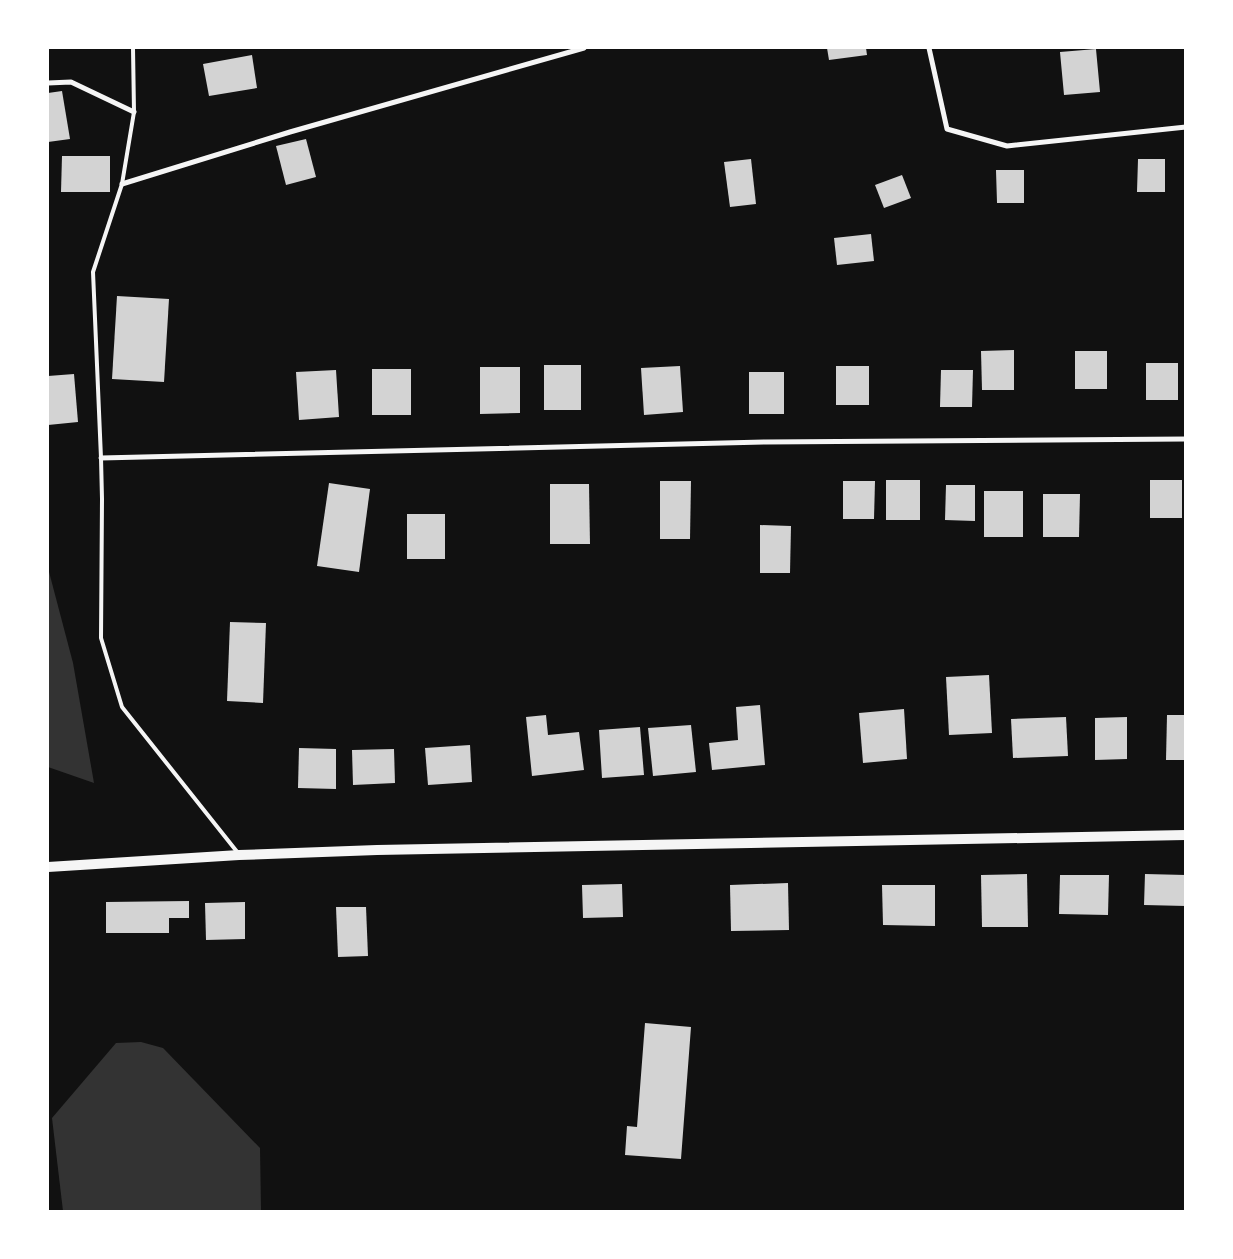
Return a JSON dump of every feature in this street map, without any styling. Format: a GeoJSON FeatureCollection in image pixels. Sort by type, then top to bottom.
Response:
{"type":"FeatureCollection","features":[{"type":"Feature","properties":{"kind":"main road"},"geometry":{"type":"LineString","coordinates":[[48,867],[239,854],[376,850],[1186,836]]}},
{"type":"Feature","properties":{"kind":"street"},"geometry":{"type":"LineString","coordinates":[[122,184],[290,132],[584,48]]}},
{"type":"Feature","properties":{"kind":"street"},"geometry":{"type":"LineString","coordinates":[[929,48],[947,129],[1007,146],[1186,126]]}},
{"type":"Feature","properties":{"kind":"street"},"geometry":{"type":"LineString","coordinates":[[48,83],[71,82],[134,112]]}},
{"type":"Feature","properties":{"kind":"street"},"geometry":{"type":"LineString","coordinates":[[101,458],[766,442],[1186,439]]}},
{"type":"Feature","properties":{"kind":"lane"},"geometry":{"type":"LineString","coordinates":[[133,48],[134,112],[122,184],[93,272],[101,458],[101,638],[122,707],[239,854]]}},
{"type":"Feature","properties":{"kind":"shaded area"},"geometry":{"type":"Polygon","coordinates":[[[48,568],[73,663],[94,783],[48,767],[48,568]]]}},
{"type":"Feature","properties":{"kind":"shaded area"},"geometry":{"type":"Polygon","coordinates":[[[141,1042],[163,1048],[260,1148],[261,1211],[63,1211],[52,1118],[116,1043],[141,1042]]]}},
{"type":"Feature","properties":{"kind":"building"},"geometry":{"type":"Polygon","coordinates":[[[827,48],[866,48],[867,55],[829,60],[827,48]]]}},
{"type":"Feature","properties":{"kind":"building"},"geometry":{"type":"Polygon","coordinates":[[[1096,49],[1100,92],[1064,95],[1060,52],[1096,49]]]}},
{"type":"Feature","properties":{"kind":"building"},"geometry":{"type":"Polygon","coordinates":[[[252,55],[257,88],[209,96],[203,64],[252,55]]]}},
{"type":"Feature","properties":{"kind":"building"},"geometry":{"type":"Polygon","coordinates":[[[62,91],[70,139],[48,142],[48,93],[62,91]]]}},
{"type":"Feature","properties":{"kind":"building"},"geometry":{"type":"Polygon","coordinates":[[[306,139],[316,177],[286,185],[276,146],[306,139]]]}},
{"type":"Feature","properties":{"kind":"building"},"geometry":{"type":"Polygon","coordinates":[[[62,156],[110,156],[110,192],[61,192],[62,156]]]}},
{"type":"Feature","properties":{"kind":"building"},"geometry":{"type":"Polygon","coordinates":[[[751,159],[756,204],[730,207],[724,162],[751,159]]]}},
{"type":"Feature","properties":{"kind":"building"},"geometry":{"type":"Polygon","coordinates":[[[1138,159],[1165,159],[1165,192],[1137,192],[1138,159]]]}},
{"type":"Feature","properties":{"kind":"building"},"geometry":{"type":"Polygon","coordinates":[[[996,170],[1024,170],[1024,203],[997,203],[996,170]]]}},
{"type":"Feature","properties":{"kind":"building"},"geometry":{"type":"Polygon","coordinates":[[[902,175],[911,198],[884,208],[875,185],[902,175]]]}},
{"type":"Feature","properties":{"kind":"building"},"geometry":{"type":"Polygon","coordinates":[[[871,234],[874,261],[837,265],[834,238],[871,234]]]}},
{"type":"Feature","properties":{"kind":"building"},"geometry":{"type":"Polygon","coordinates":[[[117,296],[169,299],[164,382],[112,379],[117,296]]]}},
{"type":"Feature","properties":{"kind":"building"},"geometry":{"type":"Polygon","coordinates":[[[1014,350],[1014,390],[982,390],[981,351],[1014,350]]]}},
{"type":"Feature","properties":{"kind":"building"},"geometry":{"type":"Polygon","coordinates":[[[1075,351],[1107,351],[1107,389],[1075,389],[1075,351]]]}},
{"type":"Feature","properties":{"kind":"building"},"geometry":{"type":"Polygon","coordinates":[[[1146,363],[1178,363],[1178,400],[1146,400],[1146,363]]]}},
{"type":"Feature","properties":{"kind":"building"},"geometry":{"type":"Polygon","coordinates":[[[544,365],[581,365],[581,410],[544,410],[544,365]]]}},
{"type":"Feature","properties":{"kind":"building"},"geometry":{"type":"Polygon","coordinates":[[[680,366],[683,412],[644,415],[641,368],[680,366]]]}},
{"type":"Feature","properties":{"kind":"building"},"geometry":{"type":"Polygon","coordinates":[[[836,366],[869,366],[869,405],[836,405],[836,366]]]}},
{"type":"Feature","properties":{"kind":"building"},"geometry":{"type":"Polygon","coordinates":[[[480,367],[520,367],[520,413],[480,414],[480,367]]]}},
{"type":"Feature","properties":{"kind":"building"},"geometry":{"type":"Polygon","coordinates":[[[372,369],[411,369],[411,415],[372,415],[372,369]]]}},
{"type":"Feature","properties":{"kind":"building"},"geometry":{"type":"Polygon","coordinates":[[[336,370],[339,417],[299,420],[296,372],[336,370]]]}},
{"type":"Feature","properties":{"kind":"building"},"geometry":{"type":"Polygon","coordinates":[[[941,370],[973,370],[972,407],[940,407],[941,370]]]}},
{"type":"Feature","properties":{"kind":"building"},"geometry":{"type":"Polygon","coordinates":[[[749,372],[784,372],[784,414],[749,414],[749,372]]]}},
{"type":"Feature","properties":{"kind":"building"},"geometry":{"type":"Polygon","coordinates":[[[74,374],[78,422],[48,425],[48,376],[74,374]]]}},
{"type":"Feature","properties":{"kind":"building"},"geometry":{"type":"Polygon","coordinates":[[[886,480],[920,480],[920,520],[886,520],[886,480]]]}},
{"type":"Feature","properties":{"kind":"building"},"geometry":{"type":"Polygon","coordinates":[[[1150,480],[1182,480],[1182,518],[1150,518],[1150,480]]]}},
{"type":"Feature","properties":{"kind":"building"},"geometry":{"type":"Polygon","coordinates":[[[660,481],[691,481],[690,539],[660,539],[660,481]]]}},
{"type":"Feature","properties":{"kind":"building"},"geometry":{"type":"Polygon","coordinates":[[[843,481],[875,481],[874,519],[843,519],[843,481]]]}},
{"type":"Feature","properties":{"kind":"building"},"geometry":{"type":"Polygon","coordinates":[[[329,483],[370,489],[359,572],[317,566],[329,483]]]}},
{"type":"Feature","properties":{"kind":"building"},"geometry":{"type":"Polygon","coordinates":[[[550,484],[589,484],[590,544],[550,544],[550,484]]]}},
{"type":"Feature","properties":{"kind":"building"},"geometry":{"type":"Polygon","coordinates":[[[946,485],[975,485],[975,521],[945,520],[946,485]]]}},
{"type":"Feature","properties":{"kind":"building"},"geometry":{"type":"Polygon","coordinates":[[[984,491],[1023,491],[1023,537],[984,537],[984,491]]]}},
{"type":"Feature","properties":{"kind":"building"},"geometry":{"type":"Polygon","coordinates":[[[1043,494],[1080,494],[1079,537],[1043,537],[1043,494]]]}},
{"type":"Feature","properties":{"kind":"building"},"geometry":{"type":"Polygon","coordinates":[[[407,514],[445,514],[445,559],[407,559],[407,514]]]}},
{"type":"Feature","properties":{"kind":"building"},"geometry":{"type":"Polygon","coordinates":[[[760,525],[791,526],[790,573],[760,573],[760,525]]]}},
{"type":"Feature","properties":{"kind":"building"},"geometry":{"type":"Polygon","coordinates":[[[230,622],[266,623],[263,703],[227,701],[230,622]]]}},
{"type":"Feature","properties":{"kind":"building"},"geometry":{"type":"Polygon","coordinates":[[[989,675],[992,733],[949,735],[946,677],[989,675]]]}},
{"type":"Feature","properties":{"kind":"building"},"geometry":{"type":"Polygon","coordinates":[[[760,705],[765,765],[712,770],[709,743],[738,740],[736,707],[760,705]]]}},
{"type":"Feature","properties":{"kind":"building"},"geometry":{"type":"Polygon","coordinates":[[[904,709],[907,759],[863,763],[859,713],[904,709]]]}},
{"type":"Feature","properties":{"kind":"building"},"geometry":{"type":"Polygon","coordinates":[[[546,715],[548,735],[579,732],[584,770],[532,776],[526,717],[546,715]]]}},
{"type":"Feature","properties":{"kind":"building"},"geometry":{"type":"Polygon","coordinates":[[[1167,715],[1186,715],[1186,760],[1166,760],[1167,715]]]}},
{"type":"Feature","properties":{"kind":"building"},"geometry":{"type":"Polygon","coordinates":[[[1066,717],[1068,756],[1013,758],[1011,719],[1066,717]]]}},
{"type":"Feature","properties":{"kind":"building"},"geometry":{"type":"Polygon","coordinates":[[[1127,717],[1127,759],[1095,760],[1095,718],[1127,717]]]}},
{"type":"Feature","properties":{"kind":"building"},"geometry":{"type":"Polygon","coordinates":[[[691,725],[696,772],[653,776],[648,728],[691,725]]]}},
{"type":"Feature","properties":{"kind":"building"},"geometry":{"type":"Polygon","coordinates":[[[640,727],[644,775],[602,778],[599,730],[640,727]]]}},
{"type":"Feature","properties":{"kind":"building"},"geometry":{"type":"Polygon","coordinates":[[[470,745],[472,782],[428,785],[425,748],[470,745]]]}},
{"type":"Feature","properties":{"kind":"building"},"geometry":{"type":"Polygon","coordinates":[[[299,748],[336,749],[336,789],[298,788],[299,748]]]}},
{"type":"Feature","properties":{"kind":"building"},"geometry":{"type":"Polygon","coordinates":[[[394,749],[395,783],[353,785],[352,750],[394,749]]]}},
{"type":"Feature","properties":{"kind":"building"},"geometry":{"type":"Polygon","coordinates":[[[1027,874],[1028,927],[982,927],[981,875],[1027,874]]]}},
{"type":"Feature","properties":{"kind":"building"},"geometry":{"type":"Polygon","coordinates":[[[1145,874],[1186,875],[1186,906],[1144,905],[1145,874]]]}},
{"type":"Feature","properties":{"kind":"building"},"geometry":{"type":"Polygon","coordinates":[[[1060,875],[1109,875],[1108,915],[1059,914],[1060,875]]]}},
{"type":"Feature","properties":{"kind":"building"},"geometry":{"type":"Polygon","coordinates":[[[788,883],[789,930],[731,931],[730,885],[788,883]]]}},
{"type":"Feature","properties":{"kind":"building"},"geometry":{"type":"Polygon","coordinates":[[[622,884],[623,917],[583,918],[582,885],[622,884]]]}},
{"type":"Feature","properties":{"kind":"building"},"geometry":{"type":"Polygon","coordinates":[[[882,885],[935,885],[935,926],[883,925],[882,885]]]}},
{"type":"Feature","properties":{"kind":"building"},"geometry":{"type":"Polygon","coordinates":[[[189,901],[189,918],[169,918],[169,933],[106,933],[106,902],[189,901]]]}},
{"type":"Feature","properties":{"kind":"building"},"geometry":{"type":"Polygon","coordinates":[[[245,902],[245,939],[206,940],[205,903],[245,902]]]}},
{"type":"Feature","properties":{"kind":"building"},"geometry":{"type":"Polygon","coordinates":[[[336,907],[366,907],[368,956],[338,957],[336,907]]]}},
{"type":"Feature","properties":{"kind":"building"},"geometry":{"type":"Polygon","coordinates":[[[645,1023],[691,1027],[681,1159],[625,1155],[627,1126],[637,1127],[645,1023]]]}}]}
